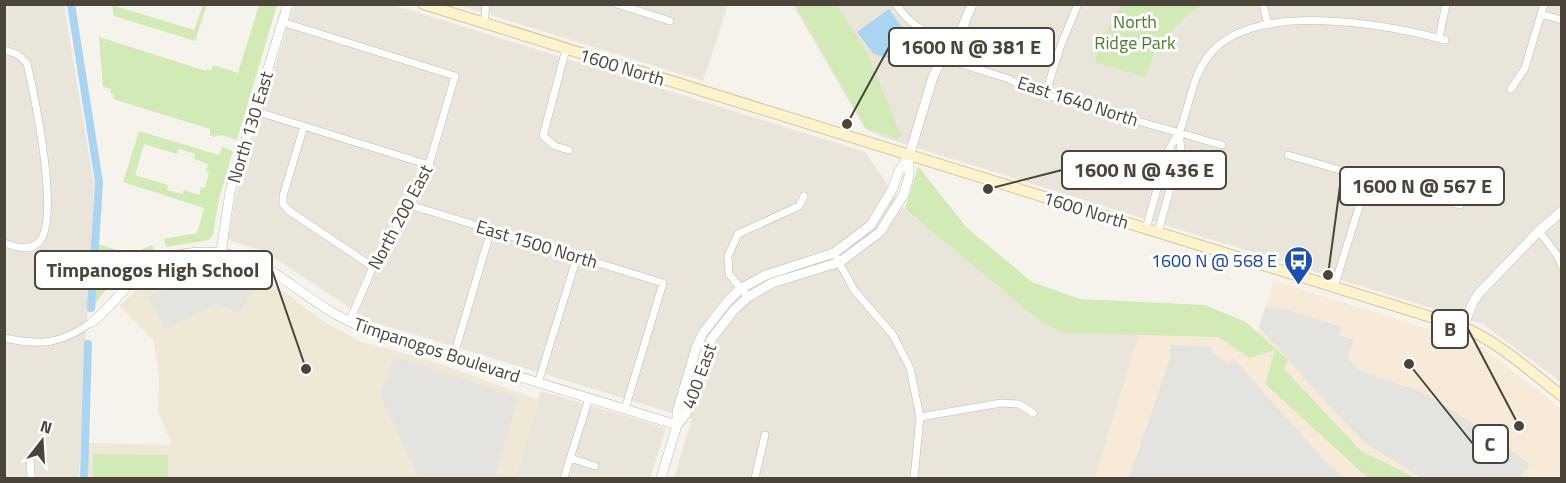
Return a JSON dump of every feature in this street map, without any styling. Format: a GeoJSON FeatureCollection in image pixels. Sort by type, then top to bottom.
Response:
{"type":"FeatureCollection","features":[{"type":"Feature","properties":{"kind":"main road","name":"1600 North"},"geometry":{"type":"LineString","coordinates":[[423,4],[1463,327],[1483,336],[1562,396]]}},
{"type":"Feature","properties":{"kind":"street","name":"North 130 East"},"geometry":{"type":"LineString","coordinates":[[221,252],[230,192],[288,4]]}},
{"type":"Feature","properties":{"kind":"street"},"geometry":{"type":"LineString","coordinates":[[484,24],[486,4]]}},
{"type":"Feature","properties":{"kind":"street"},"geometry":{"type":"LineString","coordinates":[[617,4],[670,21]]}},
{"type":"Feature","properties":{"kind":"street"},"geometry":{"type":"LineString","coordinates":[[896,4],[904,17],[914,25],[952,46]]}},
{"type":"Feature","properties":{"kind":"street","name":"400 East"},"geometry":{"type":"LineString","coordinates":[[677,425],[677,412],[696,348],[703,333],[727,302],[740,289],[766,275],[834,253],[871,225],[909,156],[933,77],[942,58],[960,33],[972,4]]}},
{"type":"Feature","properties":{"kind":"street"},"geometry":{"type":"LineString","coordinates":[[1045,95],[1061,45],[1078,4]]}},
{"type":"Feature","properties":{"kind":"street"},"geometry":{"type":"LineString","coordinates":[[1263,4],[1268,25]]}},
{"type":"Feature","properties":{"kind":"street"},"geometry":{"type":"LineString","coordinates":[[1146,228],[1169,150],[1179,132],[1196,77],[1210,55],[1222,42],[1237,33],[1290,21],[1378,26],[1442,39],[1446,4]]}},
{"type":"Feature","properties":{"kind":"street"},"geometry":{"type":"LineString","coordinates":[[1511,89],[1525,68],[1544,4]]}},
{"type":"Feature","properties":{"kind":"street"},"geometry":{"type":"LineString","coordinates":[[1541,14],[1562,20]]}},
{"type":"Feature","properties":{"kind":"street","name":"North 200 East"},"geometry":{"type":"LineString","coordinates":[[282,22],[455,76],[429,165],[410,205],[373,267],[349,322]]}},
{"type":"Feature","properties":{"kind":"street"},"geometry":{"type":"LineString","coordinates":[[566,49],[543,136],[555,146],[569,150]]}},
{"type":"Feature","properties":{"kind":"street"},"geometry":{"type":"LineString","coordinates":[[4,50],[23,58],[27,63],[47,174],[47,216],[43,237],[35,245],[19,248],[4,243]]}},
{"type":"Feature","properties":{"kind":"street","name":"East 1640 North"},"geometry":{"type":"LineString","coordinates":[[942,58],[1009,79],[1029,90],[1045,95],[1222,145]]}},
{"type":"Feature","properties":{"kind":"street"},"geometry":{"type":"LineString","coordinates":[[255,111],[429,165]]}},
{"type":"Feature","properties":{"kind":"street"},"geometry":{"type":"LineString","coordinates":[[304,126],[283,196],[283,204],[288,210],[373,267]]}},
{"type":"Feature","properties":{"kind":"street"},"geometry":{"type":"LineString","coordinates":[[1158,232],[1182,150],[1179,132]]}},
{"type":"Feature","properties":{"kind":"street"},"geometry":{"type":"LineString","coordinates":[[1288,155],[1460,205]]}},
{"type":"Feature","properties":{"kind":"street","name":"400 East"},"geometry":{"type":"LineString","coordinates":[[677,425],[686,414],[705,352],[712,338],[734,310],[748,297],[772,283],[840,262],[880,232],[904,194],[909,176],[909,156]]}},
{"type":"Feature","properties":{"kind":"street"},"geometry":{"type":"LineString","coordinates":[[1334,287],[1368,178]]}},
{"type":"Feature","properties":{"kind":"street"},"geometry":{"type":"LineString","coordinates":[[748,297],[729,274],[728,256],[738,234],[799,206],[804,195]]}},
{"type":"Feature","properties":{"kind":"street","name":"East 1500 North"},"geometry":{"type":"LineString","coordinates":[[410,205],[663,283],[625,409]]}},
{"type":"Feature","properties":{"kind":"street"},"geometry":{"type":"LineString","coordinates":[[1463,327],[1479,292],[1562,211]]}},
{"type":"Feature","properties":{"kind":"street"},"geometry":{"type":"LineString","coordinates":[[453,358],[491,230]]}},
{"type":"Feature","properties":{"kind":"street"},"geometry":{"type":"LineString","coordinates":[[1539,231],[1557,255],[1562,266]]}},
{"type":"Feature","properties":{"kind":"street","name":"Timpanogos Boulevard"},"geometry":{"type":"LineString","coordinates":[[92,322],[129,284],[144,271],[163,260],[193,252],[221,252],[243,256],[264,266],[349,322],[376,333],[677,425]]}},
{"type":"Feature","properties":{"kind":"street"},"geometry":{"type":"LineString","coordinates":[[834,253],[854,290],[893,335],[910,368],[921,417],[914,478]]}},
{"type":"Feature","properties":{"kind":"street"},"geometry":{"type":"LineString","coordinates":[[538,383],[578,257]]}},
{"type":"Feature","properties":{"kind":"street"},"geometry":{"type":"LineString","coordinates":[[4,338],[24,342],[55,341],[70,337],[92,322]]}},
{"type":"Feature","properties":{"kind":"street"},"geometry":{"type":"LineString","coordinates":[[564,478],[589,398]]}},
{"type":"Feature","properties":{"kind":"street"},"geometry":{"type":"LineString","coordinates":[[921,417],[1001,403],[1018,404],[1033,413]]}},
{"type":"Feature","properties":{"kind":"street"},"geometry":{"type":"LineString","coordinates":[[661,478],[677,425]]}},
{"type":"Feature","properties":{"kind":"street"},"geometry":{"type":"LineString","coordinates":[[755,478],[765,435]]}},
{"type":"Feature","properties":{"kind":"street"},"geometry":{"type":"LineString","coordinates":[[30,457],[31,478]]}},
{"type":"Feature","properties":{"kind":"street"},"geometry":{"type":"LineString","coordinates":[[570,458],[595,466]]}},
{"type":"Feature","properties":{"kind":"shaded area"},"geometry":{"type":"Polygon","coordinates":[[[4,5],[64,5],[94,185],[79,478],[5,478],[4,5]]]}},
{"type":"Feature","properties":{"kind":"shaded area"},"geometry":{"type":"Polygon","coordinates":[[[294,5],[394,5],[865,152],[905,210],[1063,333],[1139,334],[1095,478],[674,478],[692,419],[370,321],[264,251],[228,240],[236,194],[294,5]]]}},
{"type":"Feature","properties":{"kind":"shaded area"},"geometry":{"type":"Polygon","coordinates":[[[459,5],[728,5],[703,81],[459,5]]]}},
{"type":"Feature","properties":{"kind":"shaded area"},"geometry":{"type":"Polygon","coordinates":[[[793,5],[1561,5],[1561,382],[1483,324],[882,137],[865,129],[793,5]]]}},
{"type":"Feature","properties":{"kind":"shaded area"},"geometry":{"type":"Polygon","coordinates":[[[227,263],[278,287],[324,322],[362,342],[432,361],[539,400],[515,478],[84,478],[87,443],[172,445],[158,412],[159,377],[154,341],[120,306],[143,283],[190,264],[227,263]]]}},
{"type":"Feature","properties":{"kind":"shaded area"},"geometry":{"type":"Polygon","coordinates":[[[212,267],[259,281],[240,312],[216,304],[166,329],[147,297],[212,267]]]}},
{"type":"Feature","properties":{"kind":"shaded area"},"geometry":{"type":"Polygon","coordinates":[[[1274,281],[1479,345],[1561,409],[1561,478],[1095,478],[1139,334],[1218,337],[1249,358],[1274,281]]]}},
{"type":"Feature","properties":{"kind":"shaded area"},"geometry":{"type":"Polygon","coordinates":[[[1265,307],[1285,309],[1342,327],[1339,335],[1353,340],[1348,358],[1357,369],[1429,395],[1508,447],[1529,464],[1529,467],[1520,478],[1422,478],[1365,443],[1336,413],[1259,327],[1265,307]]]}},
{"type":"Feature","properties":{"kind":"shaded area"},"geometry":{"type":"Polygon","coordinates":[[[1170,345],[1212,346],[1212,352],[1228,364],[1233,358],[1325,461],[1345,478],[1129,478],[1170,358],[1170,345]]]}},
{"type":"Feature","properties":{"kind":"shaded area"},"geometry":{"type":"Polygon","coordinates":[[[394,357],[518,397],[495,478],[419,478],[380,395],[394,357]]]}},
{"type":"Feature","properties":{"kind":"shaded area"},"geometry":{"type":"Polygon","coordinates":[[[541,391],[666,428],[650,478],[515,478],[541,391]]]}},
{"type":"Feature","properties":{"kind":"green space"},"geometry":{"type":"Polygon","coordinates":[[[112,5],[194,30],[203,5],[207,5],[195,41],[114,16],[112,5]]]}},
{"type":"Feature","properties":{"kind":"green space"},"geometry":{"type":"Polygon","coordinates":[[[259,5],[277,5],[237,140],[222,135],[213,137],[210,135],[210,129],[113,99],[111,89],[103,87],[99,37],[206,71],[211,70],[213,65],[238,73],[259,5]]]}},
{"type":"Feature","properties":{"kind":"green space"},"geometry":{"type":"Polygon","coordinates":[[[795,5],[837,5],[868,54],[899,131],[904,133],[897,139],[866,128],[795,5]]]}},
{"type":"Feature","properties":{"kind":"green space","name":"North Ridge Park"},"geometry":{"type":"Polygon","coordinates":[[[1122,5],[1202,5],[1186,16],[1157,46],[1145,77],[1094,62],[1113,18],[1122,5]]]}},
{"type":"Feature","properties":{"kind":"green space"},"geometry":{"type":"Polygon","coordinates":[[[139,131],[219,155],[222,147],[233,151],[219,199],[213,234],[209,240],[166,247],[164,239],[197,233],[204,208],[123,182],[139,131]],[[144,144],[135,175],[168,185],[167,190],[182,194],[184,190],[199,195],[201,187],[205,188],[209,172],[206,171],[208,164],[194,159],[195,154],[179,149],[177,154],[144,144]]]}},
{"type":"Feature","properties":{"kind":"green space"},"geometry":{"type":"Polygon","coordinates":[[[918,166],[966,227],[1032,282],[1080,299],[1205,305],[1246,322],[1288,360],[1284,369],[1361,451],[1416,478],[1368,478],[1265,384],[1275,350],[1249,358],[1218,337],[1063,333],[1039,320],[905,209],[918,166]]]}},
{"type":"Feature","properties":{"kind":"green space"},"geometry":{"type":"Polygon","coordinates":[[[98,244],[130,254],[152,245],[155,251],[120,275],[92,308],[98,244]]]}},
{"type":"Feature","properties":{"kind":"green space"},"geometry":{"type":"Polygon","coordinates":[[[93,454],[168,455],[168,478],[93,478],[93,454]]]}},
{"type":"Feature","properties":{"kind":"water"},"geometry":{"type":"Polygon","coordinates":[[[889,9],[901,26],[934,45],[925,56],[923,68],[874,54],[857,32],[889,9]]]}},
{"type":"Feature","properties":{"kind":"waterway"},"geometry":{"type":"LineString","coordinates":[[71,4],[99,182],[91,308]]}},
{"type":"Feature","properties":{"kind":"waterway"},"geometry":{"type":"LineString","coordinates":[[84,478],[88,344]]}},
{"type":"Feature","properties":{"kind":"place","name":"1600 N @ 381 E"},"geometry":{"type":"Point","coordinates":[847,124]}},
{"type":"Feature","properties":{"kind":"place","name":"1600 N @ 436 E"},"geometry":{"type":"Point","coordinates":[988,189]}},
{"type":"Feature","properties":{"kind":"place","name":"1600 N @ 567 E"},"geometry":{"type":"Point","coordinates":[1328,275]}},
{"type":"Feature","properties":{"kind":"place","name":"1600 N @ 568 E"},"geometry":{"type":"Point","coordinates":[1298,286]}},
{"type":"Feature","properties":{"kind":"place","name":"C"},"geometry":{"type":"Point","coordinates":[1409,364]}},
{"type":"Feature","properties":{"kind":"place","name":"Timpanogos High School"},"geometry":{"type":"Point","coordinates":[306,369]}},
{"type":"Feature","properties":{"kind":"place","name":"B"},"geometry":{"type":"Point","coordinates":[1519,426]}}]}
